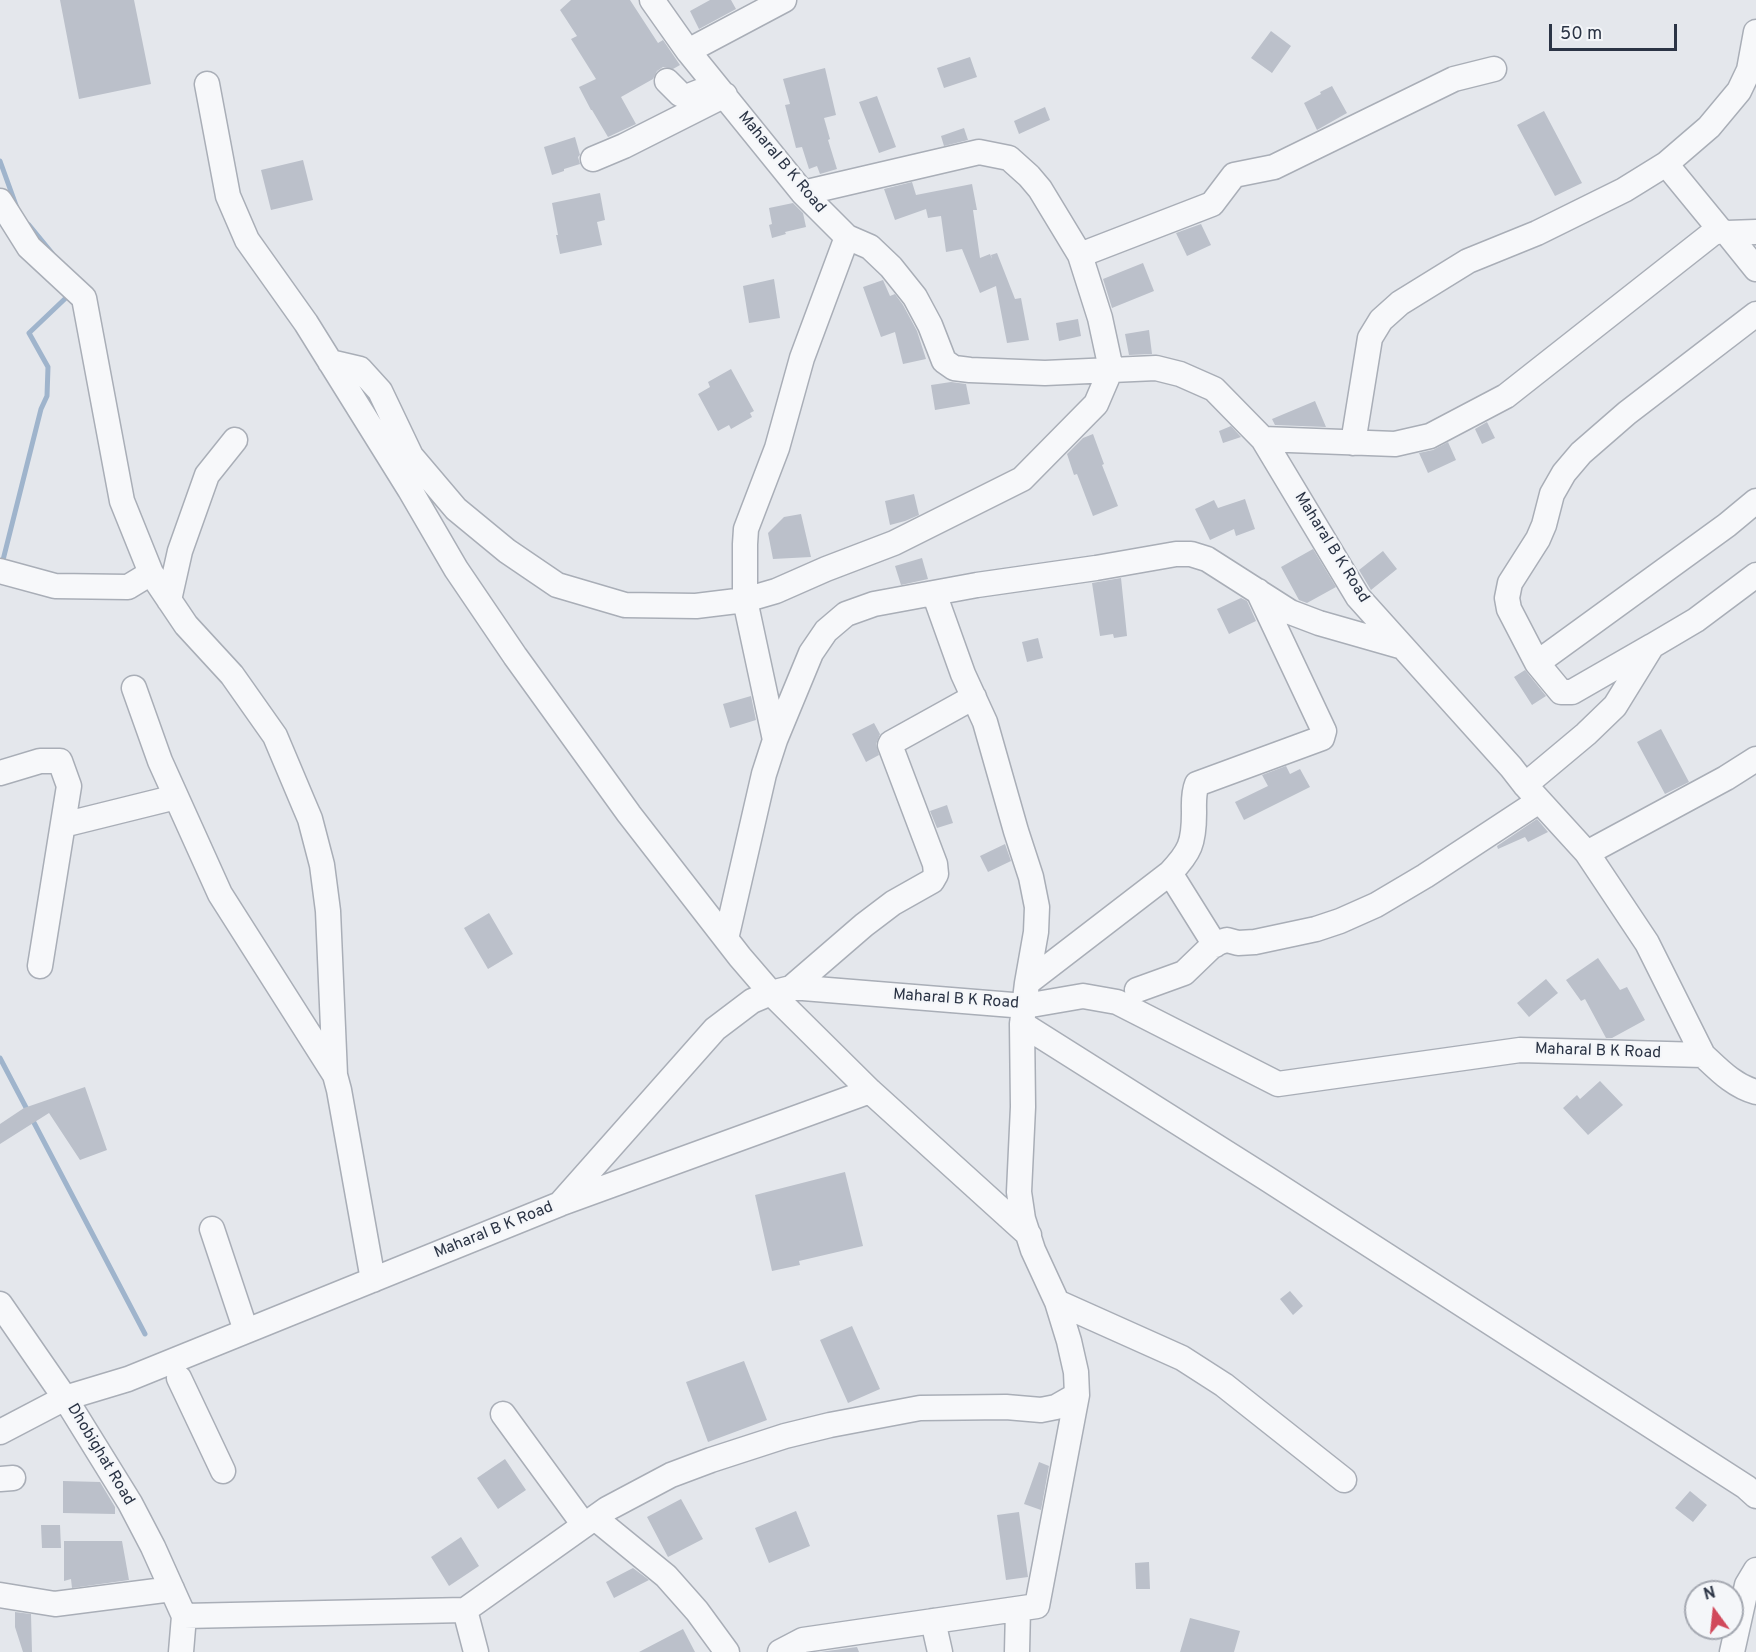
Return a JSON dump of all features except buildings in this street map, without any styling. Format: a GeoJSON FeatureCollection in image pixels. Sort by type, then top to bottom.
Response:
{"type":"FeatureCollection","features":[{"type":"Feature","properties":{"kind":"street","name":"Maharal B K Road"},"geometry":{"type":"LineString","coordinates":[[0,1432],[65,1398],[128,1379],[560,1204],[715,1029],[752,1001],[781,991],[1025,1004],[1083,996],[1117,1002],[1278,1084],[1521,1050],[1703,1056],[1647,943],[1587,853],[1358,597],[1263,439],[1214,390],[1180,374],[1156,368],[1045,373],[970,370],[954,368],[944,361],[915,297],[891,267],[870,247],[847,237],[803,193],[688,51],[662,33],[652,0]]}},
{"type":"Feature","properties":{"kind":"street"},"geometry":{"type":"LineString","coordinates":[[688,51],[784,0]]}},
{"type":"Feature","properties":{"kind":"street"},"geometry":{"type":"LineString","coordinates":[[1353,443],[1370,338],[1381,320],[1400,303],[1468,261],[1537,233],[1624,190],[1666,165],[1708,126],[1739,91],[1749,70],[1756,33]]}},
{"type":"Feature","properties":{"kind":"street"},"geometry":{"type":"LineString","coordinates":[[1080,255],[1212,204],[1234,175],[1274,166],[1454,79],[1494,69]]}},
{"type":"Feature","properties":{"kind":"street"},"geometry":{"type":"LineString","coordinates":[[667,81],[686,97],[721,90]]}},
{"type":"Feature","properties":{"kind":"street"},"geometry":{"type":"LineString","coordinates":[[207,84],[228,196],[246,240],[306,323],[410,490],[456,569],[515,656],[629,814],[726,939],[781,991],[870,1091],[1029,1235]]}},
{"type":"Feature","properties":{"kind":"street"},"geometry":{"type":"LineString","coordinates":[[592,159],[624,146],[721,90]]}},
{"type":"Feature","properties":{"kind":"street"},"geometry":{"type":"LineString","coordinates":[[330,362],[360,369],[380,391],[411,456],[456,509],[507,551],[556,585],[625,605],[696,606],[746,600],[776,591],[894,543],[1022,479],[1096,404],[1111,369],[1100,318],[1080,255],[1040,189],[1009,158],[979,152],[803,193]]}},
{"type":"Feature","properties":{"kind":"street"},"geometry":{"type":"LineString","coordinates":[[1666,165],[1756,269]]}},
{"type":"Feature","properties":{"kind":"street"},"geometry":{"type":"LineString","coordinates":[[0,201],[29,247],[84,298],[122,501],[151,573],[186,625],[232,675],[275,736],[310,819],[322,865],[328,911],[335,1075],[373,1280]]}},
{"type":"Feature","properties":{"kind":"street"},"geometry":{"type":"LineString","coordinates":[[1263,439],[1395,444],[1430,436],[1506,396],[1713,233],[1756,232]]}},
{"type":"Feature","properties":{"kind":"street"},"geometry":{"type":"LineString","coordinates":[[775,740],[746,600],[746,529],[777,448],[802,358],[847,237]]}},
{"type":"Feature","properties":{"kind":"street"},"geometry":{"type":"LineString","coordinates":[[1756,314],[1627,413],[1581,453],[1564,473],[1552,494],[1538,539],[1510,583],[1507,598],[1509,609],[1537,663],[1561,692],[1565,693],[1572,692],[1696,620],[1756,575]]}},
{"type":"Feature","properties":{"kind":"street"},"geometry":{"type":"LineString","coordinates":[[170,600],[180,551],[207,475],[235,440]]}},
{"type":"Feature","properties":{"kind":"street"},"geometry":{"type":"LineString","coordinates":[[1537,663],[1727,525],[1756,501]]}},
{"type":"Feature","properties":{"kind":"street"},"geometry":{"type":"LineString","coordinates":[[726,939],[764,774],[775,740],[811,653],[826,631],[846,614],[874,604],[977,585],[1191,554],[1207,559],[1290,612],[1319,623],[1403,647]]}},
{"type":"Feature","properties":{"kind":"street"},"geometry":{"type":"LineString","coordinates":[[4,572],[55,586],[128,586],[151,573]]}},
{"type":"Feature","properties":{"kind":"street"},"geometry":{"type":"LineString","coordinates":[[1025,1004],[1170,873],[1185,856],[1194,834],[1194,791],[1197,784],[1317,741],[1323,735],[1324,731],[1258,591]]}},
{"type":"Feature","properties":{"kind":"street"},"geometry":{"type":"LineString","coordinates":[[780,1652],[804,1640],[1036,1606],[1077,1395],[1076,1372],[1069,1341],[1057,1302],[1023,1219],[1019,1192],[1025,1004],[1036,932],[1037,908],[1031,877],[985,722],[960,664],[934,593]]}},
{"type":"Feature","properties":{"kind":"street"},"geometry":{"type":"LineString","coordinates":[[1137,990],[1184,973],[1215,945],[1227,940],[1238,943],[1255,942],[1316,929],[1376,905],[1425,876],[1532,793],[1615,706],[1652,646]]}},
{"type":"Feature","properties":{"kind":"street"},"geometry":{"type":"LineString","coordinates":[[134,688],[160,761],[220,894],[335,1075]]}},
{"type":"Feature","properties":{"kind":"street"},"geometry":{"type":"LineString","coordinates":[[781,991],[893,903],[932,880],[936,874],[935,864],[890,746],[891,743],[974,697]]}},
{"type":"Feature","properties":{"kind":"street"},"geometry":{"type":"LineString","coordinates":[[1587,853],[1726,778],[1756,759]]}},
{"type":"Feature","properties":{"kind":"street"},"geometry":{"type":"LineString","coordinates":[[0,773],[40,761],[60,761],[69,786],[40,966]]}},
{"type":"Feature","properties":{"kind":"street"},"geometry":{"type":"LineString","coordinates":[[63,825],[176,797]]}},
{"type":"Feature","properties":{"kind":"street"},"geometry":{"type":"LineString","coordinates":[[1170,873],[1215,945]]}},
{"type":"Feature","properties":{"kind":"street"},"geometry":{"type":"LineString","coordinates":[[1025,1004],[1256,1172],[1746,1487],[1756,1496]]}},
{"type":"Feature","properties":{"kind":"street"},"geometry":{"type":"LineString","coordinates":[[1703,1056],[1726,1076],[1746,1089],[1756,1092]]}},
{"type":"Feature","properties":{"kind":"street"},"geometry":{"type":"LineString","coordinates":[[560,1204],[870,1091]]}},
{"type":"Feature","properties":{"kind":"street"},"geometry":{"type":"LineString","coordinates":[[212,1229],[246,1331]]}},
{"type":"Feature","properties":{"kind":"street"},"geometry":{"type":"LineString","coordinates":[[1057,1302],[1182,1358],[1224,1385],[1344,1480]]}},
{"type":"Feature","properties":{"kind":"street","name":"Dhobighat Road"},"geometry":{"type":"LineString","coordinates":[[0,1304],[65,1398],[130,1503],[153,1546],[184,1616]]}},
{"type":"Feature","properties":{"kind":"street"},"geometry":{"type":"LineString","coordinates":[[179,1378],[223,1471]]}},
{"type":"Feature","properties":{"kind":"street"},"geometry":{"type":"LineString","coordinates":[[182,1652],[184,1616],[465,1610],[607,1509],[671,1475],[784,1436],[920,1408],[1006,1407],[1041,1410],[1056,1407],[1077,1395]]}},
{"type":"Feature","properties":{"kind":"street"},"geometry":{"type":"LineString","coordinates":[[503,1414],[590,1521],[666,1576],[697,1611],[727,1652]]}},
{"type":"Feature","properties":{"kind":"street"},"geometry":{"type":"LineString","coordinates":[[1732,1652],[1747,1585],[1756,1570]]}},
{"type":"Feature","properties":{"kind":"street"},"geometry":{"type":"LineString","coordinates":[[0,1595],[55,1604],[172,1590]]}},
{"type":"Feature","properties":{"kind":"street"},"geometry":{"type":"LineString","coordinates":[[1017,1652],[1018,1609]]}},
{"type":"Feature","properties":{"kind":"street"},"geometry":{"type":"LineString","coordinates":[[465,1610],[476,1652]]}},
{"type":"Feature","properties":{"kind":"street"},"geometry":{"type":"LineString","coordinates":[[933,1621],[940,1652]]}},
{"type":"Feature","properties":{"kind":"waterway"},"geometry":{"type":"LineString","coordinates":[[0,161],[17,208]]}},
{"type":"Feature","properties":{"kind":"waterway"},"geometry":{"type":"LineString","coordinates":[[29,225],[52,253]]}},
{"type":"Feature","properties":{"kind":"waterway"},"geometry":{"type":"LineString","coordinates":[[2,564],[41,409],[47,396],[48,367],[29,333],[71,293]]}},
{"type":"Feature","properties":{"kind":"waterway"},"geometry":{"type":"LineString","coordinates":[[0,1058],[145,1334]]}}]}
